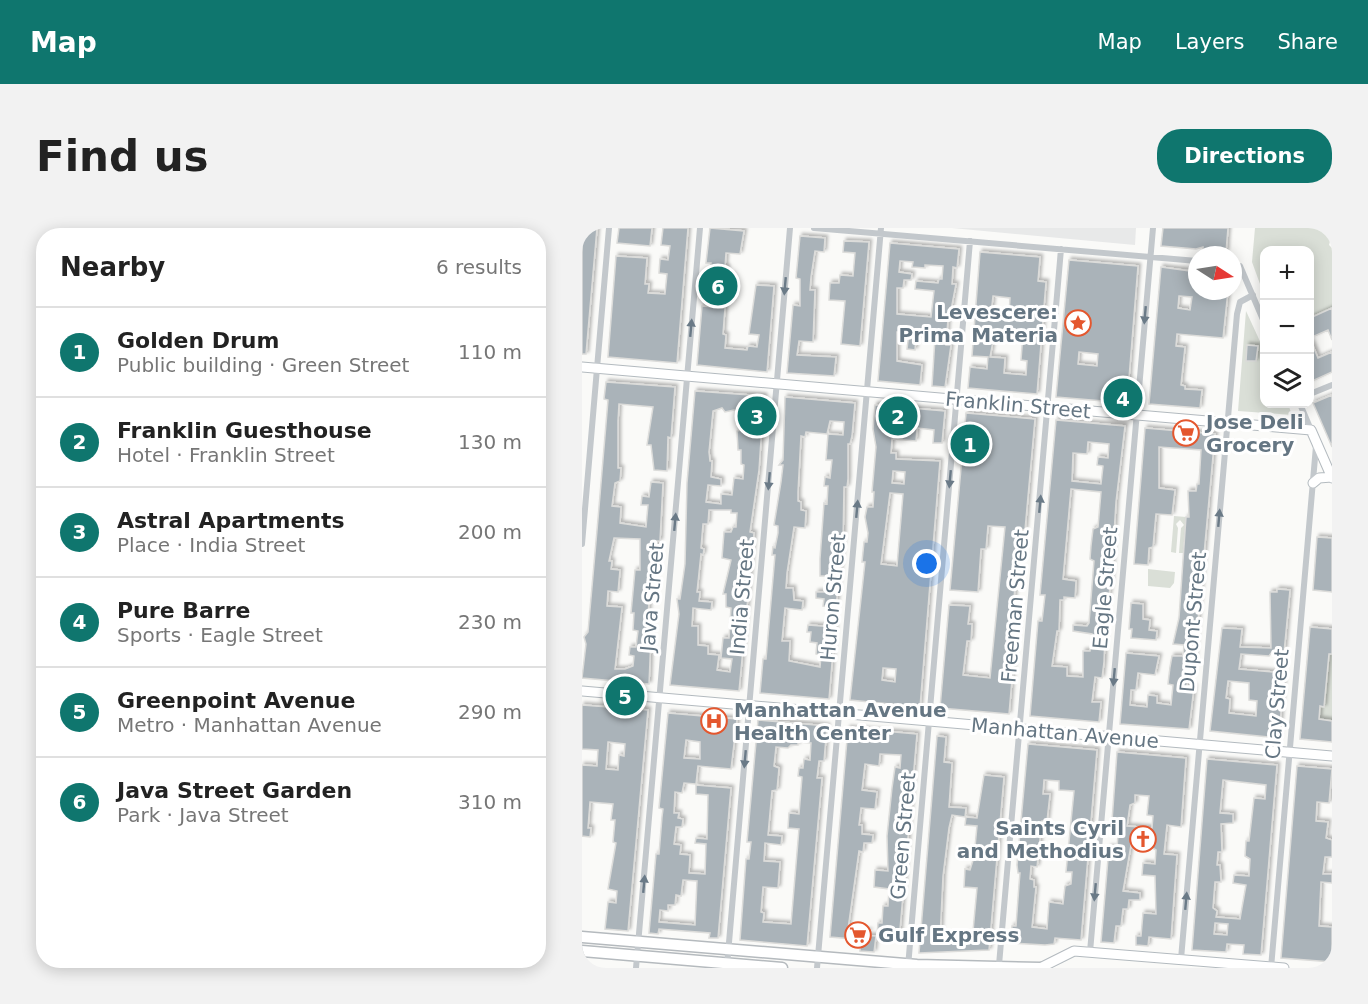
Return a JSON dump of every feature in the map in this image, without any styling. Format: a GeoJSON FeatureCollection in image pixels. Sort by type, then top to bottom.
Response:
{"type":"FeatureCollection","features":[{"type":"Feature","properties":{"kind":"main road"},"geometry":{"type":"LineString","coordinates":[[582,937],[729,950],[818,962],[908,966],[999,965],[1040,968]]}},
{"type":"Feature","properties":{"kind":"main road"},"geometry":{"type":"LineString","coordinates":[[582,951],[727,966],[782,968]]}},
{"type":"Feature","properties":{"kind":"street"},"geometry":{"type":"LineString","coordinates":[[582,544],[609,228]]}},
{"type":"Feature","properties":{"kind":"street","name":"Java Street"},"geometry":{"type":"LineString","coordinates":[[636,968],[700,228]]}},
{"type":"Feature","properties":{"kind":"street","name":"India Street"},"geometry":{"type":"LineString","coordinates":[[727,966],[790,228]]}},
{"type":"Feature","properties":{"kind":"street"},"geometry":{"type":"LineString","coordinates":[[814,228],[881,231],[970,242],[1188,260]]}},
{"type":"Feature","properties":{"kind":"street","name":"Eagle Street"},"geometry":{"type":"LineString","coordinates":[[1090,951],[1153,228]]}},
{"type":"Feature","properties":{"kind":"street","name":"Huron Street"},"geometry":{"type":"LineString","coordinates":[[818,962],[881,231]]}},
{"type":"Feature","properties":{"kind":"street","name":"Green Street"},"geometry":{"type":"LineString","coordinates":[[908,966],[970,242]]}},
{"type":"Feature","properties":{"kind":"street","name":"Freeman Street"},"geometry":{"type":"LineString","coordinates":[[999,965],[1061,249]]}},
{"type":"Feature","properties":{"kind":"street"},"geometry":{"type":"LineString","coordinates":[[1242,276],[1260,312]]}},
{"type":"Feature","properties":{"kind":"street","name":"Dupont Street"},"geometry":{"type":"LineString","coordinates":[[1180,959],[1238,307],[1241,301],[1253,295]]}},
{"type":"Feature","properties":{"kind":"street","name":"Franklin Street"},"geometry":{"type":"LineString","coordinates":[[582,368],[1311,430]]}},
{"type":"Feature","properties":{"kind":"street"},"geometry":{"type":"LineString","coordinates":[[1314,392],[1332,385]]}},
{"type":"Feature","properties":{"kind":"street"},"geometry":{"type":"LineString","coordinates":[[1302,408],[1329,463],[1332,477],[1320,478],[1313,483]]}},
{"type":"Feature","properties":{"kind":"street","name":"Clay Street"},"geometry":{"type":"LineString","coordinates":[[1271,967],[1317,442]]}},
{"type":"Feature","properties":{"kind":"street","name":"Manhattan Avenue"},"geometry":{"type":"LineString","coordinates":[[582,691],[1332,756]]}},
{"type":"Feature","properties":{"kind":"street"},"geometry":{"type":"LineString","coordinates":[[1040,968],[1070,952],[1090,951],[1284,968]]}},
{"type":"Feature","properties":{"kind":"shaded area"},"geometry":{"type":"Polygon","coordinates":[[[952,228],[1136,228],[1135,245],[952,228]]]}},
{"type":"Feature","properties":{"kind":"shaded area"},"geometry":{"type":"Polygon","coordinates":[[[1255,228],[1327,228],[1332,234],[1329,245],[1332,248],[1332,308],[1314,316],[1314,246],[1260,246],[1260,284],[1252,262],[1255,228]]]}},
{"type":"Feature","properties":{"kind":"shaded area"},"geometry":{"type":"Polygon","coordinates":[[[1246,311],[1260,341],[1260,408],[1289,408],[1292,415],[1238,411],[1246,311]]]}},
{"type":"Feature","properties":{"kind":"shaded area"},"geometry":{"type":"Polygon","coordinates":[[[1174,516],[1186,517],[1183,553],[1179,553],[1181,528],[1184,525],[1180,520],[1176,524],[1178,528],[1176,553],[1171,552],[1174,516]]]}},
{"type":"Feature","properties":{"kind":"shaded area"},"geometry":{"type":"Polygon","coordinates":[[[1148,569],[1175,572],[1174,583],[1170,588],[1148,586],[1148,569]]]}},
{"type":"Feature","properties":{"kind":"shaded area"},"geometry":{"type":"Polygon","coordinates":[[[1329,654],[1332,654],[1332,721],[1319,719],[1320,706],[1323,707],[1329,654]]]}},
{"type":"Feature","properties":{"kind":"building"},"geometry":{"type":"Polygon","coordinates":[[[582,228],[597,228],[586,354],[582,354],[582,228]]]}},
{"type":"Feature","properties":{"kind":"building"},"geometry":{"type":"Polygon","coordinates":[[[619,228],[652,228],[650,246],[617,243],[619,228]]]}},
{"type":"Feature","properties":{"kind":"building"},"geometry":{"type":"Polygon","coordinates":[[[663,228],[688,228],[677,363],[608,357],[616,256],[647,258],[645,284],[649,284],[648,293],[665,294],[667,274],[659,273],[660,259],[668,260],[670,246],[661,245],[663,228]]]}},
{"type":"Feature","properties":{"kind":"building"},"geometry":{"type":"Polygon","coordinates":[[[710,228],[744,231],[740,254],[726,253],[726,276],[732,276],[732,282],[709,281],[711,263],[706,263],[710,228]]]}},
{"type":"Feature","properties":{"kind":"building"},"geometry":{"type":"Polygon","coordinates":[[[1163,228],[1228,228],[1226,246],[1188,246],[1188,248],[1161,246],[1163,228]]]}},
{"type":"Feature","properties":{"kind":"building"},"geometry":{"type":"Polygon","coordinates":[[[800,236],[825,238],[824,252],[815,251],[811,277],[810,290],[815,290],[813,342],[799,341],[797,355],[836,357],[834,376],[787,373],[793,305],[800,306],[800,279],[796,278],[800,236]]]}},
{"type":"Feature","properties":{"kind":"building"},"geometry":{"type":"Polygon","coordinates":[[[844,241],[869,242],[860,346],[841,344],[845,301],[829,300],[830,283],[839,283],[840,275],[853,276],[855,253],[843,252],[844,241]]]}},
{"type":"Feature","properties":{"kind":"building"},"geometry":{"type":"Polygon","coordinates":[[[890,243],[959,249],[957,268],[953,267],[952,284],[956,284],[951,310],[953,311],[952,319],[948,319],[946,345],[951,345],[945,387],[932,386],[935,338],[916,337],[915,350],[907,349],[909,333],[897,332],[897,361],[922,365],[920,385],[878,381],[890,243]],[[900,261],[899,272],[912,274],[911,280],[904,280],[903,288],[897,288],[897,314],[931,317],[934,291],[915,289],[916,281],[938,283],[939,279],[942,279],[943,266],[912,267],[913,262],[900,261]]]}},
{"type":"Feature","properties":{"kind":"building"},"geometry":{"type":"Polygon","coordinates":[[[980,252],[1040,257],[1038,281],[1046,282],[1037,394],[968,388],[970,367],[987,369],[988,357],[972,356],[980,252]],[[993,296],[991,314],[1009,315],[1010,298],[993,296]],[[995,331],[990,357],[1005,358],[1004,373],[1026,375],[1027,361],[1021,360],[1023,334],[995,331]]]}},
{"type":"Feature","properties":{"kind":"building"},"geometry":{"type":"Polygon","coordinates":[[[1069,260],[1138,266],[1127,403],[1056,397],[1069,260]],[[1079,352],[1078,364],[1097,366],[1098,354],[1079,352]]]}},
{"type":"Feature","properties":{"kind":"building"},"geometry":{"type":"Polygon","coordinates":[[[1161,267],[1188,271],[1188,297],[1179,296],[1178,308],[1190,310],[1192,300],[1227,300],[1223,338],[1177,334],[1176,346],[1185,347],[1181,385],[1185,386],[1185,389],[1202,390],[1200,408],[1149,404],[1161,267]]]}},
{"type":"Feature","properties":{"kind":"building"},"geometry":{"type":"Polygon","coordinates":[[[756,285],[774,286],[767,372],[697,365],[702,306],[725,308],[723,334],[726,335],[725,348],[747,350],[748,346],[757,347],[759,335],[749,334],[756,285]]]}},
{"type":"Feature","properties":{"kind":"building"},"geometry":{"type":"Polygon","coordinates":[[[1332,308],[1332,340],[1328,330],[1314,336],[1314,316],[1332,308]]]}},
{"type":"Feature","properties":{"kind":"building"},"geometry":{"type":"Polygon","coordinates":[[[1247,345],[1258,346],[1256,361],[1246,361],[1247,345]]]}},
{"type":"Feature","properties":{"kind":"building"},"geometry":{"type":"Polygon","coordinates":[[[1314,348],[1318,358],[1332,352],[1332,372],[1314,380],[1314,348]]]}},
{"type":"Feature","properties":{"kind":"building"},"geometry":{"type":"Polygon","coordinates":[[[606,382],[675,387],[671,438],[668,437],[667,471],[654,470],[651,445],[647,445],[653,407],[619,404],[618,468],[621,468],[620,481],[615,483],[612,506],[621,507],[620,523],[646,527],[648,505],[641,505],[642,496],[649,497],[651,482],[663,483],[660,541],[657,541],[655,571],[652,571],[648,614],[652,614],[649,684],[582,678],[586,644],[584,637],[588,632],[608,400],[604,399],[606,382]],[[614,538],[609,561],[612,561],[611,569],[620,570],[618,592],[608,591],[607,606],[622,607],[615,669],[633,666],[634,656],[629,655],[630,647],[636,647],[638,631],[633,630],[634,613],[631,613],[635,570],[640,570],[640,539],[614,538]]]}},
{"type":"Feature","properties":{"kind":"building"},"geometry":{"type":"Polygon","coordinates":[[[695,391],[764,396],[759,470],[750,532],[754,533],[739,691],[670,685],[679,614],[677,599],[680,599],[685,564],[687,483],[695,391]],[[722,408],[713,411],[709,452],[710,461],[712,461],[711,477],[721,479],[721,486],[708,485],[706,502],[721,504],[721,494],[732,495],[734,478],[743,479],[744,465],[741,464],[741,450],[738,450],[737,431],[750,428],[751,409],[743,414],[734,410],[725,412],[722,408]],[[709,510],[708,524],[703,524],[701,548],[704,549],[703,555],[701,554],[697,592],[700,592],[699,601],[712,602],[711,610],[693,608],[692,626],[698,626],[698,645],[708,646],[708,654],[719,655],[717,670],[730,672],[732,659],[721,658],[723,638],[729,638],[731,608],[726,607],[726,594],[723,594],[731,560],[722,558],[724,532],[731,532],[733,527],[736,527],[737,513],[731,513],[731,510],[709,510]]]}},
{"type":"Feature","properties":{"kind":"building"},"geometry":{"type":"Polygon","coordinates":[[[1332,395],[1332,447],[1314,405],[1314,403],[1332,395]]]}},
{"type":"Feature","properties":{"kind":"building"},"geometry":{"type":"Polygon","coordinates":[[[785,397],[855,403],[852,436],[848,444],[848,479],[847,487],[844,487],[843,541],[836,607],[823,606],[824,599],[816,598],[816,592],[824,592],[826,576],[820,576],[820,559],[824,503],[827,504],[828,486],[824,486],[825,477],[830,478],[832,460],[826,460],[828,434],[843,435],[844,422],[830,421],[827,434],[806,432],[805,437],[801,436],[798,501],[801,502],[801,510],[806,511],[805,528],[794,527],[787,573],[786,588],[793,588],[794,600],[803,601],[802,610],[785,608],[782,641],[790,641],[789,661],[820,667],[821,655],[816,654],[817,643],[810,642],[811,632],[807,632],[808,625],[835,627],[829,699],[760,693],[763,659],[766,659],[775,555],[772,555],[778,533],[778,526],[774,525],[783,465],[779,465],[783,460],[785,397]]]}},
{"type":"Feature","properties":{"kind":"building"},"geometry":{"type":"Polygon","coordinates":[[[875,405],[945,411],[942,443],[933,443],[934,430],[917,428],[916,441],[892,439],[891,453],[896,453],[896,459],[940,461],[920,707],[850,700],[865,562],[862,562],[864,542],[867,542],[868,533],[865,517],[867,507],[873,507],[876,447],[873,429],[875,405]],[[893,471],[892,483],[904,484],[905,472],[893,471]],[[890,493],[881,564],[897,566],[903,494],[890,493]],[[883,668],[882,680],[895,682],[896,669],[883,668]]]}},
{"type":"Feature","properties":{"kind":"building"},"geometry":{"type":"Polygon","coordinates":[[[966,413],[1035,419],[1025,530],[1020,529],[1013,610],[1018,611],[1009,714],[940,708],[949,605],[970,606],[968,624],[972,624],[971,641],[967,641],[963,675],[990,678],[1005,527],[988,526],[986,549],[981,549],[978,592],[950,590],[966,413]]]}},
{"type":"Feature","properties":{"kind":"building"},"geometry":{"type":"Polygon","coordinates":[[[1056,420],[1125,426],[1116,502],[1111,584],[1106,609],[1104,662],[1102,678],[1095,677],[1092,702],[1101,702],[1099,722],[1030,716],[1038,621],[1042,621],[1045,595],[1040,595],[1056,420]],[[1088,442],[1087,454],[1073,453],[1072,481],[1101,484],[1103,466],[1097,465],[1098,457],[1108,458],[1109,444],[1088,442]],[[1071,489],[1063,579],[1076,581],[1075,598],[1064,597],[1064,600],[1060,600],[1059,631],[1057,631],[1052,666],[1067,667],[1067,676],[1083,677],[1083,651],[1090,651],[1092,634],[1073,631],[1073,625],[1087,626],[1089,623],[1094,561],[1090,559],[1091,546],[1093,529],[1098,527],[1101,492],[1071,489]]]}},
{"type":"Feature","properties":{"kind":"building"},"geometry":{"type":"Polygon","coordinates":[[[1145,428],[1215,434],[1193,675],[1188,674],[1187,686],[1194,687],[1189,729],[1120,724],[1126,653],[1159,656],[1155,675],[1138,673],[1136,690],[1131,690],[1130,705],[1147,707],[1148,695],[1157,696],[1157,703],[1171,705],[1173,685],[1168,684],[1172,656],[1183,656],[1184,645],[1173,644],[1179,618],[1186,517],[1189,517],[1188,491],[1196,491],[1197,484],[1199,484],[1201,450],[1159,447],[1159,488],[1175,490],[1172,515],[1156,514],[1153,547],[1149,548],[1148,565],[1134,564],[1145,428]]]}},
{"type":"Feature","properties":{"kind":"building"},"geometry":{"type":"Polygon","coordinates":[[[1317,537],[1332,538],[1332,592],[1313,590],[1317,537]]]}},
{"type":"Feature","properties":{"kind":"building"},"geometry":{"type":"Polygon","coordinates":[[[1277,589],[1290,590],[1284,653],[1272,652],[1269,656],[1241,654],[1239,669],[1284,673],[1279,738],[1210,731],[1222,628],[1242,629],[1240,647],[1271,648],[1270,592],[1277,592],[1277,589]],[[1228,681],[1226,698],[1230,699],[1229,713],[1256,716],[1257,701],[1249,700],[1249,683],[1228,681]]]}},
{"type":"Feature","properties":{"kind":"building"},"geometry":{"type":"Polygon","coordinates":[[[1131,603],[1143,604],[1143,619],[1150,620],[1149,630],[1157,631],[1156,640],[1131,638],[1132,629],[1129,629],[1131,603]]]}},
{"type":"Feature","properties":{"kind":"building"},"geometry":{"type":"Polygon","coordinates":[[[1310,627],[1332,629],[1332,654],[1329,654],[1324,707],[1320,706],[1319,719],[1332,721],[1332,742],[1300,739],[1310,627]]]}},
{"type":"Feature","properties":{"kind":"building"},"geometry":{"type":"Polygon","coordinates":[[[582,705],[648,710],[628,931],[605,929],[608,902],[616,903],[617,891],[608,889],[616,843],[613,842],[615,820],[611,820],[613,804],[590,802],[588,828],[591,828],[590,837],[582,836],[582,765],[597,766],[598,750],[582,749],[582,705]],[[608,742],[606,769],[618,770],[619,755],[624,756],[625,744],[608,742]]]}},
{"type":"Feature","properties":{"kind":"building"},"geometry":{"type":"Polygon","coordinates":[[[668,713],[737,719],[731,769],[698,766],[696,784],[684,783],[682,793],[675,792],[674,813],[679,813],[678,818],[683,819],[682,827],[676,827],[674,844],[681,845],[680,854],[690,855],[689,873],[705,874],[706,844],[695,843],[696,838],[707,839],[708,795],[696,794],[696,785],[731,788],[718,938],[709,938],[710,933],[659,929],[658,934],[649,933],[656,854],[659,854],[663,809],[659,808],[668,713]],[[686,740],[684,758],[700,759],[700,742],[686,740]],[[683,880],[681,896],[676,895],[675,905],[668,905],[668,911],[660,910],[659,922],[695,925],[697,881],[683,880]]]}},
{"type":"Feature","properties":{"kind":"building"},"geometry":{"type":"Polygon","coordinates":[[[758,720],[827,726],[824,761],[819,761],[817,778],[822,778],[807,946],[740,940],[746,859],[749,859],[751,842],[747,842],[758,720]],[[798,742],[798,745],[791,745],[788,748],[776,747],[774,766],[779,768],[777,790],[772,791],[768,835],[782,836],[781,845],[765,843],[764,861],[780,862],[778,888],[763,887],[761,912],[764,913],[763,922],[791,924],[799,829],[788,828],[789,813],[799,814],[802,777],[798,776],[799,768],[803,768],[804,759],[810,760],[811,743],[798,742]]]}},
{"type":"Feature","properties":{"kind":"building"},"geometry":{"type":"Polygon","coordinates":[[[848,728],[917,734],[899,941],[887,940],[887,936],[877,935],[878,923],[882,923],[883,906],[888,906],[889,889],[874,887],[875,870],[888,871],[887,836],[892,788],[895,767],[900,768],[901,755],[880,754],[879,766],[865,764],[862,790],[877,792],[875,809],[861,808],[859,825],[862,825],[862,834],[873,835],[872,843],[864,843],[863,852],[859,851],[848,929],[869,931],[853,939],[830,937],[848,728]]]}},
{"type":"Feature","properties":{"kind":"building"},"geometry":{"type":"Polygon","coordinates":[[[937,736],[946,737],[944,762],[952,763],[949,807],[966,808],[965,817],[952,815],[949,828],[943,876],[940,939],[972,942],[977,888],[964,887],[965,869],[970,870],[974,857],[977,826],[965,825],[966,817],[977,818],[984,775],[1004,777],[989,950],[919,953],[937,736]]]}},
{"type":"Feature","properties":{"kind":"building"},"geometry":{"type":"Polygon","coordinates":[[[1028,744],[1097,750],[1081,940],[1055,938],[1054,944],[1045,945],[1011,943],[1012,926],[1016,926],[1020,873],[1018,873],[1028,744]],[[1044,780],[1043,794],[1050,794],[1047,821],[1042,821],[1037,867],[1031,866],[1030,879],[1034,880],[1034,887],[1036,887],[1032,927],[1047,929],[1049,902],[1063,904],[1065,886],[1071,884],[1072,872],[1066,872],[1074,791],[1059,790],[1059,781],[1044,780]]]}},
{"type":"Feature","properties":{"kind":"building"},"geometry":{"type":"Polygon","coordinates":[[[1117,752],[1186,758],[1181,827],[1167,825],[1164,854],[1177,855],[1171,939],[1149,937],[1148,946],[1136,945],[1136,936],[1141,936],[1143,913],[1156,914],[1155,876],[1142,875],[1143,863],[1155,864],[1156,850],[1149,846],[1131,845],[1123,891],[1140,893],[1140,900],[1129,900],[1128,909],[1123,909],[1121,926],[1116,926],[1114,943],[1101,942],[1109,847],[1117,848],[1119,821],[1112,821],[1117,752]],[[1135,795],[1135,803],[1130,805],[1127,826],[1152,828],[1153,816],[1147,815],[1149,796],[1135,795]]]}},
{"type":"Feature","properties":{"kind":"building"},"geometry":{"type":"Polygon","coordinates":[[[1207,759],[1277,765],[1261,955],[1243,954],[1244,945],[1227,944],[1226,952],[1192,950],[1207,759]],[[1223,780],[1220,813],[1233,814],[1233,823],[1221,824],[1222,852],[1218,852],[1217,865],[1220,865],[1221,882],[1215,882],[1213,908],[1217,911],[1216,917],[1240,919],[1246,885],[1233,883],[1234,875],[1249,876],[1250,859],[1245,856],[1254,798],[1265,799],[1266,785],[1223,780]],[[1215,923],[1214,934],[1227,935],[1228,924],[1215,923]]]}},
{"type":"Feature","properties":{"kind":"building"},"geometry":{"type":"Polygon","coordinates":[[[1297,766],[1332,769],[1329,803],[1317,802],[1316,821],[1328,822],[1326,838],[1332,840],[1332,857],[1325,857],[1323,874],[1332,874],[1332,883],[1321,882],[1319,926],[1332,927],[1332,962],[1281,958],[1297,766]]]}},
{"type":"Feature","properties":{"kind":"building"},"geometry":{"type":"Polygon","coordinates":[[[861,935],[876,936],[874,952],[860,951],[861,935]]]}},
{"type":"Feature","properties":{"kind":"place","name":"Java Street Garden"},"geometry":{"type":"Point","coordinates":[718,286]}},
{"type":"Feature","properties":{"kind":"place","name":"Levescere: Prima Materia"},"geometry":{"type":"Point","coordinates":[1078,323]}},
{"type":"Feature","properties":{"kind":"place","name":"Pure Barre"},"geometry":{"type":"Point","coordinates":[1123,398]}},
{"type":"Feature","properties":{"kind":"place","name":"Astral Apartments"},"geometry":{"type":"Point","coordinates":[757,416]}},
{"type":"Feature","properties":{"kind":"place","name":"Franklin Guesthouse"},"geometry":{"type":"Point","coordinates":[898,416]}},
{"type":"Feature","properties":{"kind":"place","name":"Jose Deli Grocery"},"geometry":{"type":"Point","coordinates":[1186,433]}},
{"type":"Feature","properties":{"kind":"place","name":"Golden Drum"},"geometry":{"type":"Point","coordinates":[970,444]}},
{"type":"Feature","properties":{"kind":"place","name":"Greenpoint Avenue"},"geometry":{"type":"Point","coordinates":[625,696]}},
{"type":"Feature","properties":{"kind":"place","name":"Manhattan Avenue Health Center"},"geometry":{"type":"Point","coordinates":[714,721]}},
{"type":"Feature","properties":{"kind":"place","name":"Saints Cyril and Methodius"},"geometry":{"type":"Point","coordinates":[1143,839]}},
{"type":"Feature","properties":{"kind":"place","name":"Gulf Express"},"geometry":{"type":"Point","coordinates":[858,935]}}]}
